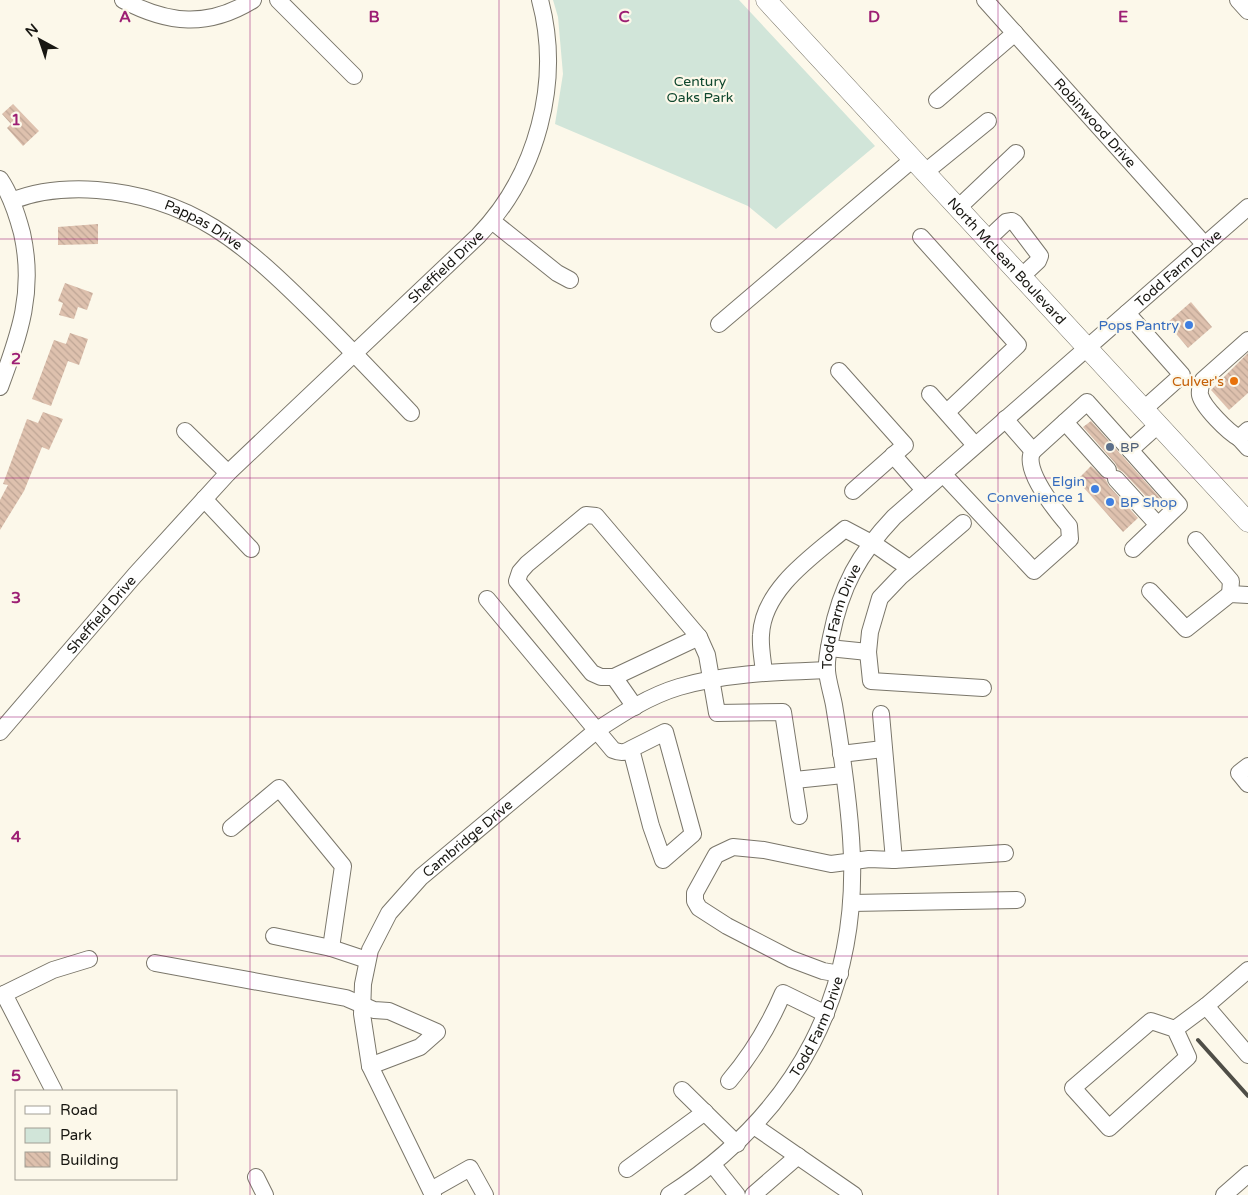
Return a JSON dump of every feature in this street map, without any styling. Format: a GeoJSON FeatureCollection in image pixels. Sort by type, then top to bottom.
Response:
{"type":"FeatureCollection","features":[{"type":"Feature","properties":{"kind":"main road","name":"North McLean Boulevard"},"geometry":{"type":"LineString","coordinates":[[766,0],[1248,522]]}},
{"type":"Feature","properties":{"kind":"street"},"geometry":{"type":"LineString","coordinates":[[123,0],[144,12],[187,21],[228,13],[253,0]]}},
{"type":"Feature","properties":{"kind":"street"},"geometry":{"type":"LineString","coordinates":[[278,0],[354,76]]}},
{"type":"Feature","properties":{"kind":"street","name":"Sheffield Drive"},"geometry":{"type":"LineString","coordinates":[[0,732],[228,473],[492,222],[517,185],[529,158],[543,110],[547,88],[547,38],[540,0]]}},
{"type":"Feature","properties":{"kind":"street","name":"Robinwood Drive"},"geometry":{"type":"LineString","coordinates":[[985,0],[1204,245]]}},
{"type":"Feature","properties":{"kind":"street"},"geometry":{"type":"LineString","coordinates":[[1238,0],[1248,11]]}},
{"type":"Feature","properties":{"kind":"street"},"geometry":{"type":"LineString","coordinates":[[937,100],[1015,33]]}},
{"type":"Feature","properties":{"kind":"street"},"geometry":{"type":"LineString","coordinates":[[719,324],[918,166],[988,121]]}},
{"type":"Feature","properties":{"kind":"street"},"geometry":{"type":"LineString","coordinates":[[958,208],[1016,152]]}},
{"type":"Feature","properties":{"kind":"street"},"geometry":{"type":"LineString","coordinates":[[0,179],[12,201],[22,236],[27,287],[19,334],[0,387]]}},
{"type":"Feature","properties":{"kind":"street","name":"Pappas Drive"},"geometry":{"type":"LineString","coordinates":[[12,201],[46,191],[86,190],[142,196],[180,209],[214,226],[245,248],[355,353],[411,413]]}},
{"type":"Feature","properties":{"kind":"street","name":"Todd Farm Drive"},"geometry":{"type":"LineString","coordinates":[[669,1195],[713,1165],[754,1126],[797,1070],[826,1014],[840,974],[851,903],[851,839],[841,754],[827,670],[829,648],[842,592],[870,542],[924,490],[1248,207]]}},
{"type":"Feature","properties":{"kind":"street"},"geometry":{"type":"LineString","coordinates":[[987,240],[1006,222],[1012,220],[1015,222],[1040,256],[1035,264],[1022,276]]}},
{"type":"Feature","properties":{"kind":"street"},"geometry":{"type":"LineString","coordinates":[[492,222],[552,269],[570,280]]}},
{"type":"Feature","properties":{"kind":"street"},"geometry":{"type":"LineString","coordinates":[[921,237],[1018,345],[947,412]]}},
{"type":"Feature","properties":{"kind":"street"},"geometry":{"type":"LineString","coordinates":[[1127,313],[1182,375],[1200,388]]}},
{"type":"Feature","properties":{"kind":"street"},"geometry":{"type":"LineString","coordinates":[[1245,439],[1228,432],[1203,402],[1200,388],[1203,380],[1248,340]]}},
{"type":"Feature","properties":{"kind":"street"},"geometry":{"type":"LineString","coordinates":[[839,372],[905,445],[853,490]]}},
{"type":"Feature","properties":{"kind":"street"},"geometry":{"type":"LineString","coordinates":[[1144,409],[1182,375]]}},
{"type":"Feature","properties":{"kind":"street"},"geometry":{"type":"LineString","coordinates":[[930,394],[976,444]]}},
{"type":"Feature","properties":{"kind":"street"},"geometry":{"type":"LineString","coordinates":[[943,474],[1034,571],[1068,541],[1071,532],[1070,526],[1032,473],[1029,460],[1033,451],[1087,402],[1179,505],[1133,549]]}},
{"type":"Feature","properties":{"kind":"street"},"geometry":{"type":"LineString","coordinates":[[1005,419],[1033,451]]}},
{"type":"Feature","properties":{"kind":"street"},"geometry":{"type":"LineString","coordinates":[[1065,422],[1158,525]]}},
{"type":"Feature","properties":{"kind":"street"},"geometry":{"type":"LineString","coordinates":[[1130,450],[1159,424]]}},
{"type":"Feature","properties":{"kind":"street"},"geometry":{"type":"LineString","coordinates":[[184,431],[228,473]]}},
{"type":"Feature","properties":{"kind":"street"},"geometry":{"type":"LineString","coordinates":[[893,455],[924,490]]}},
{"type":"Feature","properties":{"kind":"street"},"geometry":{"type":"LineString","coordinates":[[204,499],[251,549]]}},
{"type":"Feature","properties":{"kind":"street"},"geometry":{"type":"LineString","coordinates":[[699,637],[614,677],[592,674],[518,581],[520,572],[586,515],[596,516],[699,637],[707,655],[717,713],[783,712],[795,780],[799,816]]}},
{"type":"Feature","properties":{"kind":"street"},"geometry":{"type":"LineString","coordinates":[[962,523],[909,568],[880,598],[874,613],[868,652],[871,681],[983,688]]}},
{"type":"Feature","properties":{"kind":"street"},"geometry":{"type":"LineString","coordinates":[[764,673],[761,634],[764,619],[771,602],[785,583],[804,563],[845,529],[870,542],[909,568]]}},
{"type":"Feature","properties":{"kind":"street"},"geometry":{"type":"LineString","coordinates":[[1196,540],[1231,581],[1230,594]]}},
{"type":"Feature","properties":{"kind":"street"},"geometry":{"type":"LineString","coordinates":[[1150,591],[1186,630],[1230,594],[1248,595]]}},
{"type":"Feature","properties":{"kind":"street"},"geometry":{"type":"LineString","coordinates":[[487,599],[613,750],[619,753],[631,749],[665,732],[693,834],[663,860],[651,826],[631,749]]}},
{"type":"Feature","properties":{"kind":"street"},"geometry":{"type":"LineString","coordinates":[[829,648],[868,652]]}},
{"type":"Feature","properties":{"kind":"street","name":"Cambridge Drive"},"geometry":{"type":"LineString","coordinates":[[432,1192],[370,1066],[363,1029],[362,1005],[367,960],[375,937],[390,913],[421,877],[597,730],[635,707],[677,687],[710,679],[764,673],[827,670]]}},
{"type":"Feature","properties":{"kind":"street"},"geometry":{"type":"LineString","coordinates":[[614,677],[635,707]]}},
{"type":"Feature","properties":{"kind":"street"},"geometry":{"type":"LineString","coordinates":[[881,714],[894,860]]}},
{"type":"Feature","properties":{"kind":"street"},"geometry":{"type":"LineString","coordinates":[[841,754],[884,749]]}},
{"type":"Feature","properties":{"kind":"street"},"geometry":{"type":"LineString","coordinates":[[1248,766],[1239,773],[1248,784]]}},
{"type":"Feature","properties":{"kind":"street"},"geometry":{"type":"LineString","coordinates":[[795,780],[843,775]]}},
{"type":"Feature","properties":{"kind":"street"},"geometry":{"type":"LineString","coordinates":[[231,828],[279,788],[343,866],[331,948]]}},
{"type":"Feature","properties":{"kind":"street"},"geometry":{"type":"LineString","coordinates":[[840,974],[823,971],[791,959],[727,926],[699,908],[694,901],[695,893],[716,855],[733,847],[764,850],[824,863],[842,863],[851,860],[894,860],[1005,853]]}},
{"type":"Feature","properties":{"kind":"street"},"geometry":{"type":"LineString","coordinates":[[851,903],[1017,900]]}},
{"type":"Feature","properties":{"kind":"street"},"geometry":{"type":"LineString","coordinates":[[274,936],[331,948],[367,960]]}},
{"type":"Feature","properties":{"kind":"street"},"geometry":{"type":"LineString","coordinates":[[53,1090],[2,995],[53,970],[90,959]]}},
{"type":"Feature","properties":{"kind":"street"},"geometry":{"type":"LineString","coordinates":[[155,963],[346,998],[374,1010],[389,1011],[437,1032],[420,1047],[370,1066]]}},
{"type":"Feature","properties":{"kind":"street"},"geometry":{"type":"LineString","coordinates":[[1174,1029],[1206,1006],[1248,970]]}},
{"type":"Feature","properties":{"kind":"street"},"geometry":{"type":"LineString","coordinates":[[729,1081],[750,1056],[770,1022],[783,993],[826,1014]]}},
{"type":"Feature","properties":{"kind":"street"},"geometry":{"type":"LineString","coordinates":[[1206,1006],[1248,1055]]}},
{"type":"Feature","properties":{"kind":"street"},"geometry":{"type":"LineString","coordinates":[[1151,1021],[1174,1029],[1188,1057],[1109,1128],[1073,1088],[1151,1021]]}},
{"type":"Feature","properties":{"kind":"street"},"geometry":{"type":"LineString","coordinates":[[682,1090],[737,1144]]}},
{"type":"Feature","properties":{"kind":"street"},"geometry":{"type":"LineString","coordinates":[[627,1169],[705,1112]]}},
{"type":"Feature","properties":{"kind":"street"},"geometry":{"type":"LineString","coordinates":[[754,1126],[854,1195]]}},
{"type":"Feature","properties":{"kind":"street"},"geometry":{"type":"LineString","coordinates":[[753,1195],[798,1156]]}},
{"type":"Feature","properties":{"kind":"street"},"geometry":{"type":"LineString","coordinates":[[713,1165],[737,1195]]}},
{"type":"Feature","properties":{"kind":"street"},"geometry":{"type":"LineString","coordinates":[[432,1192],[470,1168],[485,1195]]}},
{"type":"Feature","properties":{"kind":"street"},"geometry":{"type":"LineString","coordinates":[[1224,1195],[1248,1174]]}},
{"type":"Feature","properties":{"kind":"street"},"geometry":{"type":"LineString","coordinates":[[256,1177],[265,1195]]}},
{"type":"Feature","properties":{"kind":"green space","name":"Century Oaks Park"},"geometry":{"type":"Polygon","coordinates":[[[553,0],[739,0],[875,146],[776,229],[748,206],[555,124],[563,74],[558,17],[553,0]]]}},
{"type":"Feature","properties":{"kind":"building"},"geometry":{"type":"Polygon","coordinates":[[[13,104],[39,131],[23,146],[7,128],[11,124],[2,114],[13,104]]]}},
{"type":"Feature","properties":{"kind":"building"},"geometry":{"type":"Polygon","coordinates":[[[98,224],[98,244],[58,245],[58,227],[98,224]]]}},
{"type":"Feature","properties":{"kind":"building"},"geometry":{"type":"Polygon","coordinates":[[[65,283],[93,293],[87,310],[78,307],[74,319],[59,315],[63,303],[58,301],[65,283]]]}},
{"type":"Feature","properties":{"kind":"building","name":"Pops Pantry"},"geometry":{"type":"Polygon","coordinates":[[[1191,302],[1212,327],[1188,348],[1167,323],[1191,302]]]}},
{"type":"Feature","properties":{"kind":"building"},"geometry":{"type":"Polygon","coordinates":[[[70,333],[88,339],[79,365],[68,361],[51,406],[32,399],[54,340],[66,344],[70,333]]]}},
{"type":"Feature","properties":{"kind":"building","name":"Culver's"},"geometry":{"type":"Polygon","coordinates":[[[1248,353],[1248,393],[1229,410],[1211,390],[1248,353]]]}},
{"type":"Feature","properties":{"kind":"building"},"geometry":{"type":"Polygon","coordinates":[[[43,412],[63,419],[49,450],[42,447],[24,491],[0,530],[0,500],[8,485],[3,484],[27,419],[38,423],[43,412]]]}},
{"type":"Feature","properties":{"kind":"building"},"geometry":{"type":"Polygon","coordinates":[[[1091,421],[1160,498],[1153,504],[1118,469],[1115,463],[1083,427],[1091,421]]]}},
{"type":"Feature","properties":{"kind":"building","name":"BP Shop"},"geometry":{"type":"Polygon","coordinates":[[[1091,466],[1106,480],[1109,486],[1138,518],[1123,532],[1077,480],[1091,466]]]}},
{"type":"Feature","properties":{"kind":"railway"},"geometry":{"type":"LineString","coordinates":[[1198,1040],[1248,1096]]}},
{"type":"Feature","properties":{"kind":"place","name":"Pops Pantry"},"geometry":{"type":"Point","coordinates":[1189,325]}},
{"type":"Feature","properties":{"kind":"place","name":"Culver's"},"geometry":{"type":"Point","coordinates":[1234,381]}},
{"type":"Feature","properties":{"kind":"place","name":"BP"},"geometry":{"type":"Point","coordinates":[1110,447]}},
{"type":"Feature","properties":{"kind":"place","name":"Elgin Convenience 1"},"geometry":{"type":"Point","coordinates":[1095,489]}},
{"type":"Feature","properties":{"kind":"place","name":"BP Shop"},"geometry":{"type":"Point","coordinates":[1110,502]}}]}
